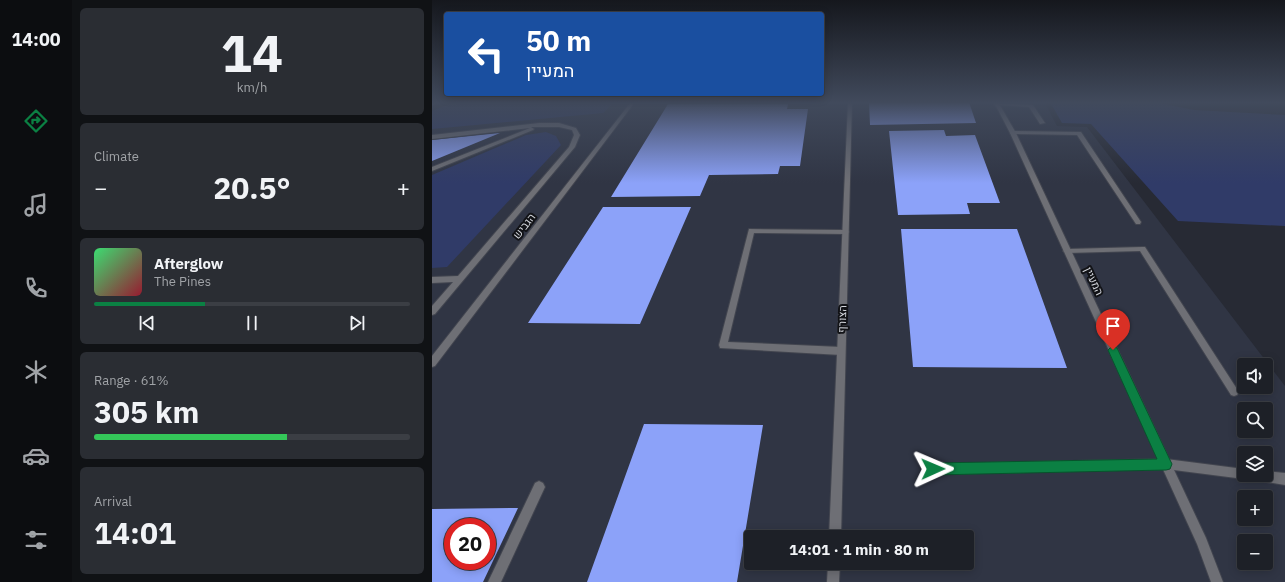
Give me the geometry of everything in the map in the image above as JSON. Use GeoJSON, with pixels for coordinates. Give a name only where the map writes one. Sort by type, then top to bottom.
{"type":"FeatureCollection","features":[{"type":"Feature","properties":{"kind":"street"},"geometry":{"type":"LineString","coordinates":[[432,137],[502,129]]}},
{"type":"Feature","properties":{"kind":"street"},"geometry":{"type":"LineString","coordinates":[[432,170],[529,129]]}},
{"type":"Feature","properties":{"kind":"street"},"geometry":{"type":"LineString","coordinates":[[432,312],[572,147],[577,135],[574,129]]}},
{"type":"Feature","properties":{"kind":"street","name":"הגביש"},"geometry":{"type":"LineString","coordinates":[[432,363],[612,129]]}},
{"type":"Feature","properties":{"kind":"street","name":"הצורף"},"geometry":{"type":"LineString","coordinates":[[835,530],[849,129]]}},
{"type":"Feature","properties":{"kind":"street","name":"המעיין"},"geometry":{"type":"LineString","coordinates":[[1010,129],[1202,542],[1217,582]]}},
{"type":"Feature","properties":{"kind":"street"},"geometry":{"type":"LineString","coordinates":[[1012,133],[1079,133],[1138,222]]}},
{"type":"Feature","properties":{"kind":"street"},"geometry":{"type":"LineString","coordinates":[[841,351],[723,345],[751,231],[845,232]]}},
{"type":"Feature","properties":{"kind":"street"},"geometry":{"type":"LineString","coordinates":[[1067,251],[1142,249],[1234,392]]}},
{"type":"Feature","properties":{"kind":"street"},"geometry":{"type":"LineString","coordinates":[[432,280],[460,278]]}},
{"type":"Feature","properties":{"kind":"street"},"geometry":{"type":"LineString","coordinates":[[933,469],[1166,464],[1237,473]]}},
{"type":"Feature","properties":{"kind":"street"},"geometry":{"type":"LineString","coordinates":[[1273,477],[1285,479]]}},
{"type":"Feature","properties":{"kind":"street"},"geometry":{"type":"LineString","coordinates":[[494,582],[539,487]]}},
{"type":"Feature","properties":{"kind":"street"},"geometry":{"type":"LineString","coordinates":[[833,582],[834,570]]}},
{"type":"Feature","properties":{"kind":"shaded area"},"geometry":{"type":"Polygon","coordinates":[[[432,129],[1089,129],[1264,358],[1237,358],[1237,394],[1273,394],[1273,370],[1285,386],[1285,582],[432,582],[432,129]]]}},
{"type":"Feature","properties":{"kind":"shaded area"},"geometry":{"type":"Polygon","coordinates":[[[1096,129],[1285,129],[1285,226],[1178,221],[1096,129]]]}},
{"type":"Feature","properties":{"kind":"shaded area"},"geometry":{"type":"Polygon","coordinates":[[[546,132],[556,136],[561,145],[447,267],[432,268],[432,175],[526,135],[546,132]]]}},
{"type":"Feature","properties":{"kind":"building"},"geometry":{"type":"Polygon","coordinates":[[[653,129],[805,129],[800,166],[780,166],[778,174],[709,175],[700,196],[611,197],[653,129]]]}},
{"type":"Feature","properties":{"kind":"building"},"geometry":{"type":"Polygon","coordinates":[[[944,130],[946,136],[975,135],[1000,203],[967,203],[970,214],[898,215],[889,131],[944,130]]]}},
{"type":"Feature","properties":{"kind":"building"},"geometry":{"type":"Polygon","coordinates":[[[500,133],[432,161],[432,140],[500,133]]]}},
{"type":"Feature","properties":{"kind":"building"},"geometry":{"type":"Polygon","coordinates":[[[603,207],[691,207],[640,324],[528,323],[603,207]]]}},
{"type":"Feature","properties":{"kind":"building"},"geometry":{"type":"Polygon","coordinates":[[[901,229],[1017,229],[1067,368],[913,367],[901,229]]]}},
{"type":"Feature","properties":{"kind":"building"},"geometry":{"type":"Polygon","coordinates":[[[644,424],[763,425],[746,530],[744,530],[744,540],[737,582],[587,582],[644,424]]]}},
{"type":"Feature","properties":{"kind":"building"},"geometry":{"type":"Polygon","coordinates":[[[518,508],[496,555],[496,518],[444,518],[444,570],[489,570],[483,582],[432,582],[432,509],[518,508]]]}},
{"type":"Feature","properties":{"kind":"route"},"geometry":{"type":"LineString","coordinates":[[933,469],[1166,464],[1113,350]]}}]}
